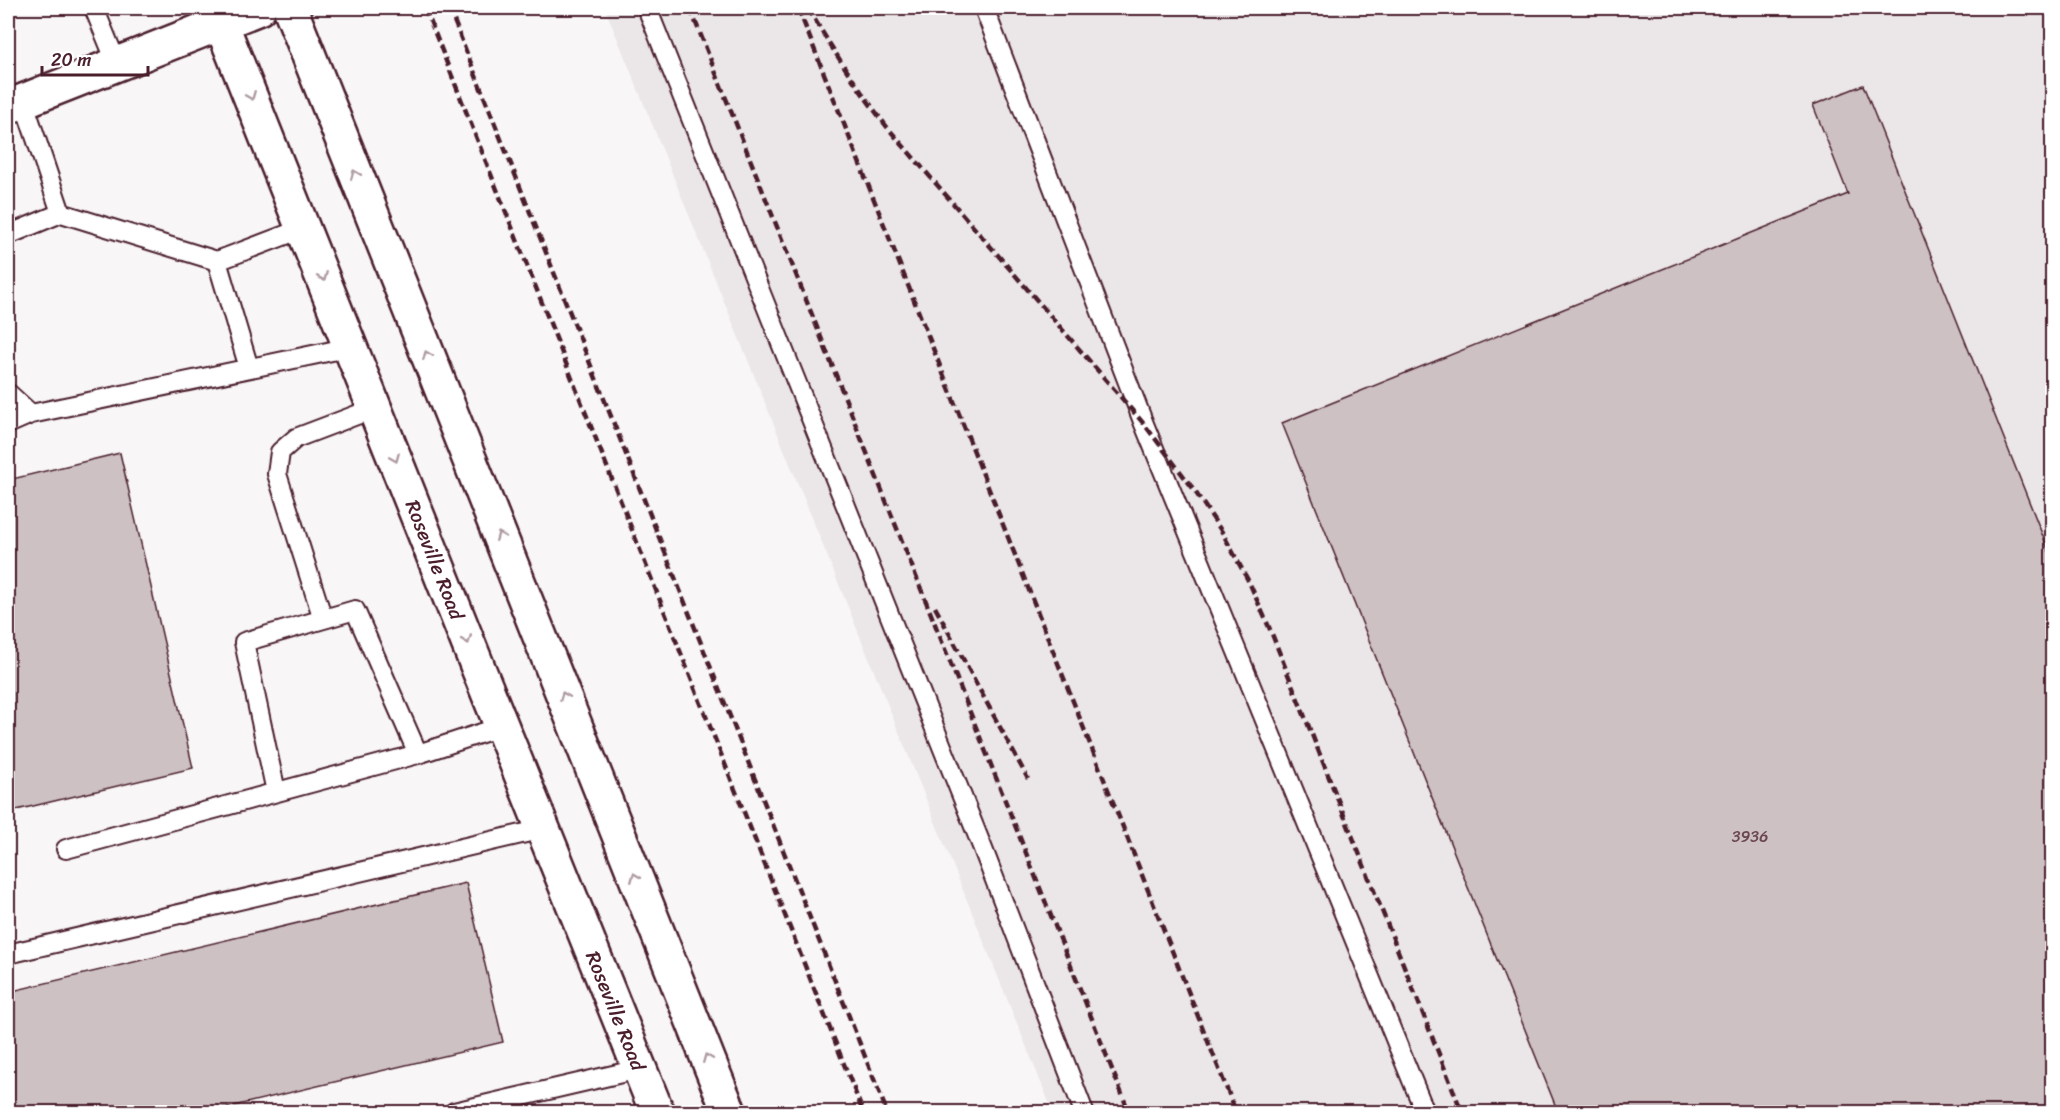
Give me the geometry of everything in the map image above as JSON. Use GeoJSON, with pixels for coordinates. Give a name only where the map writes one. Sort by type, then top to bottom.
{"type":"FeatureCollection","features":[{"type":"Feature","properties":{"kind":"main road"},"geometry":{"type":"LineString","coordinates":[[15,103],[117,63],[218,15],[260,8]]}},
{"type":"Feature","properties":{"kind":"main road"},"geometry":{"type":"LineString","coordinates":[[290,8],[729,1113]]}},
{"type":"Feature","properties":{"kind":"main road","name":"Roseville Road"},"geometry":{"type":"LineString","coordinates":[[218,15],[500,727],[657,1113]]}},
{"type":"Feature","properties":{"kind":"lane"},"geometry":{"type":"LineString","coordinates":[[94,8],[117,63]]}},
{"type":"Feature","properties":{"kind":"lane"},"geometry":{"type":"LineString","coordinates":[[647,8],[975,826],[1084,1113]]}},
{"type":"Feature","properties":{"kind":"lane"},"geometry":{"type":"LineString","coordinates":[[984,8],[1144,424],[1425,1113]]}},
{"type":"Feature","properties":{"kind":"lane"},"geometry":{"type":"LineString","coordinates":[[15,103],[62,213]]}},
{"type":"Feature","properties":{"kind":"lane"},"geometry":{"type":"LineString","coordinates":[[8,235],[62,213],[217,261],[304,228]]}},
{"type":"Feature","properties":{"kind":"lane"},"geometry":{"type":"LineString","coordinates":[[217,261],[249,368]]}},
{"type":"Feature","properties":{"kind":"lane"},"geometry":{"type":"LineString","coordinates":[[8,424],[31,414],[351,347]]}},
{"type":"Feature","properties":{"kind":"lane"},"geometry":{"type":"LineString","coordinates":[[8,393],[31,414]]}},
{"type":"Feature","properties":{"kind":"lane"},"geometry":{"type":"LineString","coordinates":[[323,619],[277,474],[280,452],[296,438],[375,408]]}},
{"type":"Feature","properties":{"kind":"lane"},"geometry":{"type":"LineString","coordinates":[[276,792],[244,642],[355,609],[417,754]]}},
{"type":"Feature","properties":{"kind":"lane"},"geometry":{"type":"LineString","coordinates":[[66,849],[417,754],[500,727]]}},
{"type":"Feature","properties":{"kind":"lane"},"geometry":{"type":"LineString","coordinates":[[8,954],[543,829]]}},
{"type":"Feature","properties":{"kind":"lane"},"geometry":{"type":"LineString","coordinates":[[454,1113],[639,1069]]}},
{"type":"Feature","properties":{"kind":"shaded area"},"geometry":{"type":"Polygon","coordinates":[[[605,8],[2052,8],[2052,1112],[1053,1112],[605,8]]]}},
{"type":"Feature","properties":{"kind":"building"},"geometry":{"type":"Polygon","coordinates":[[[1863,85],[2052,559],[2052,1112],[1558,1112],[1282,423],[1848,194],[1813,105],[1863,85]]]}},
{"type":"Feature","properties":{"kind":"building"},"geometry":{"type":"Polygon","coordinates":[[[120,453],[193,768],[8,812],[8,480],[120,453]]]}},
{"type":"Feature","properties":{"kind":"building"},"geometry":{"type":"Polygon","coordinates":[[[466,883],[503,1042],[208,1112],[8,1112],[8,992],[466,883]]]}},
{"type":"Feature","properties":{"kind":"railway"},"geometry":{"type":"LineString","coordinates":[[425,8],[863,1112]]}},
{"type":"Feature","properties":{"kind":"railway"},"geometry":{"type":"LineString","coordinates":[[449,8],[887,1112]]}},
{"type":"Feature","properties":{"kind":"railway"},"geometry":{"type":"LineString","coordinates":[[690,8],[1129,1112]]}},
{"type":"Feature","properties":{"kind":"railway"},"geometry":{"type":"LineString","coordinates":[[798,8],[1236,1112]]}},
{"type":"Feature","properties":{"kind":"railway"},"geometry":{"type":"LineString","coordinates":[[808,8],[826,39],[887,127],[1144,424],[1192,487],[1222,532],[1249,582],[1272,634],[1462,1112]]}},
{"type":"Feature","properties":{"kind":"railway"},"geometry":{"type":"LineString","coordinates":[[935,607],[1028,779]]}}]}
